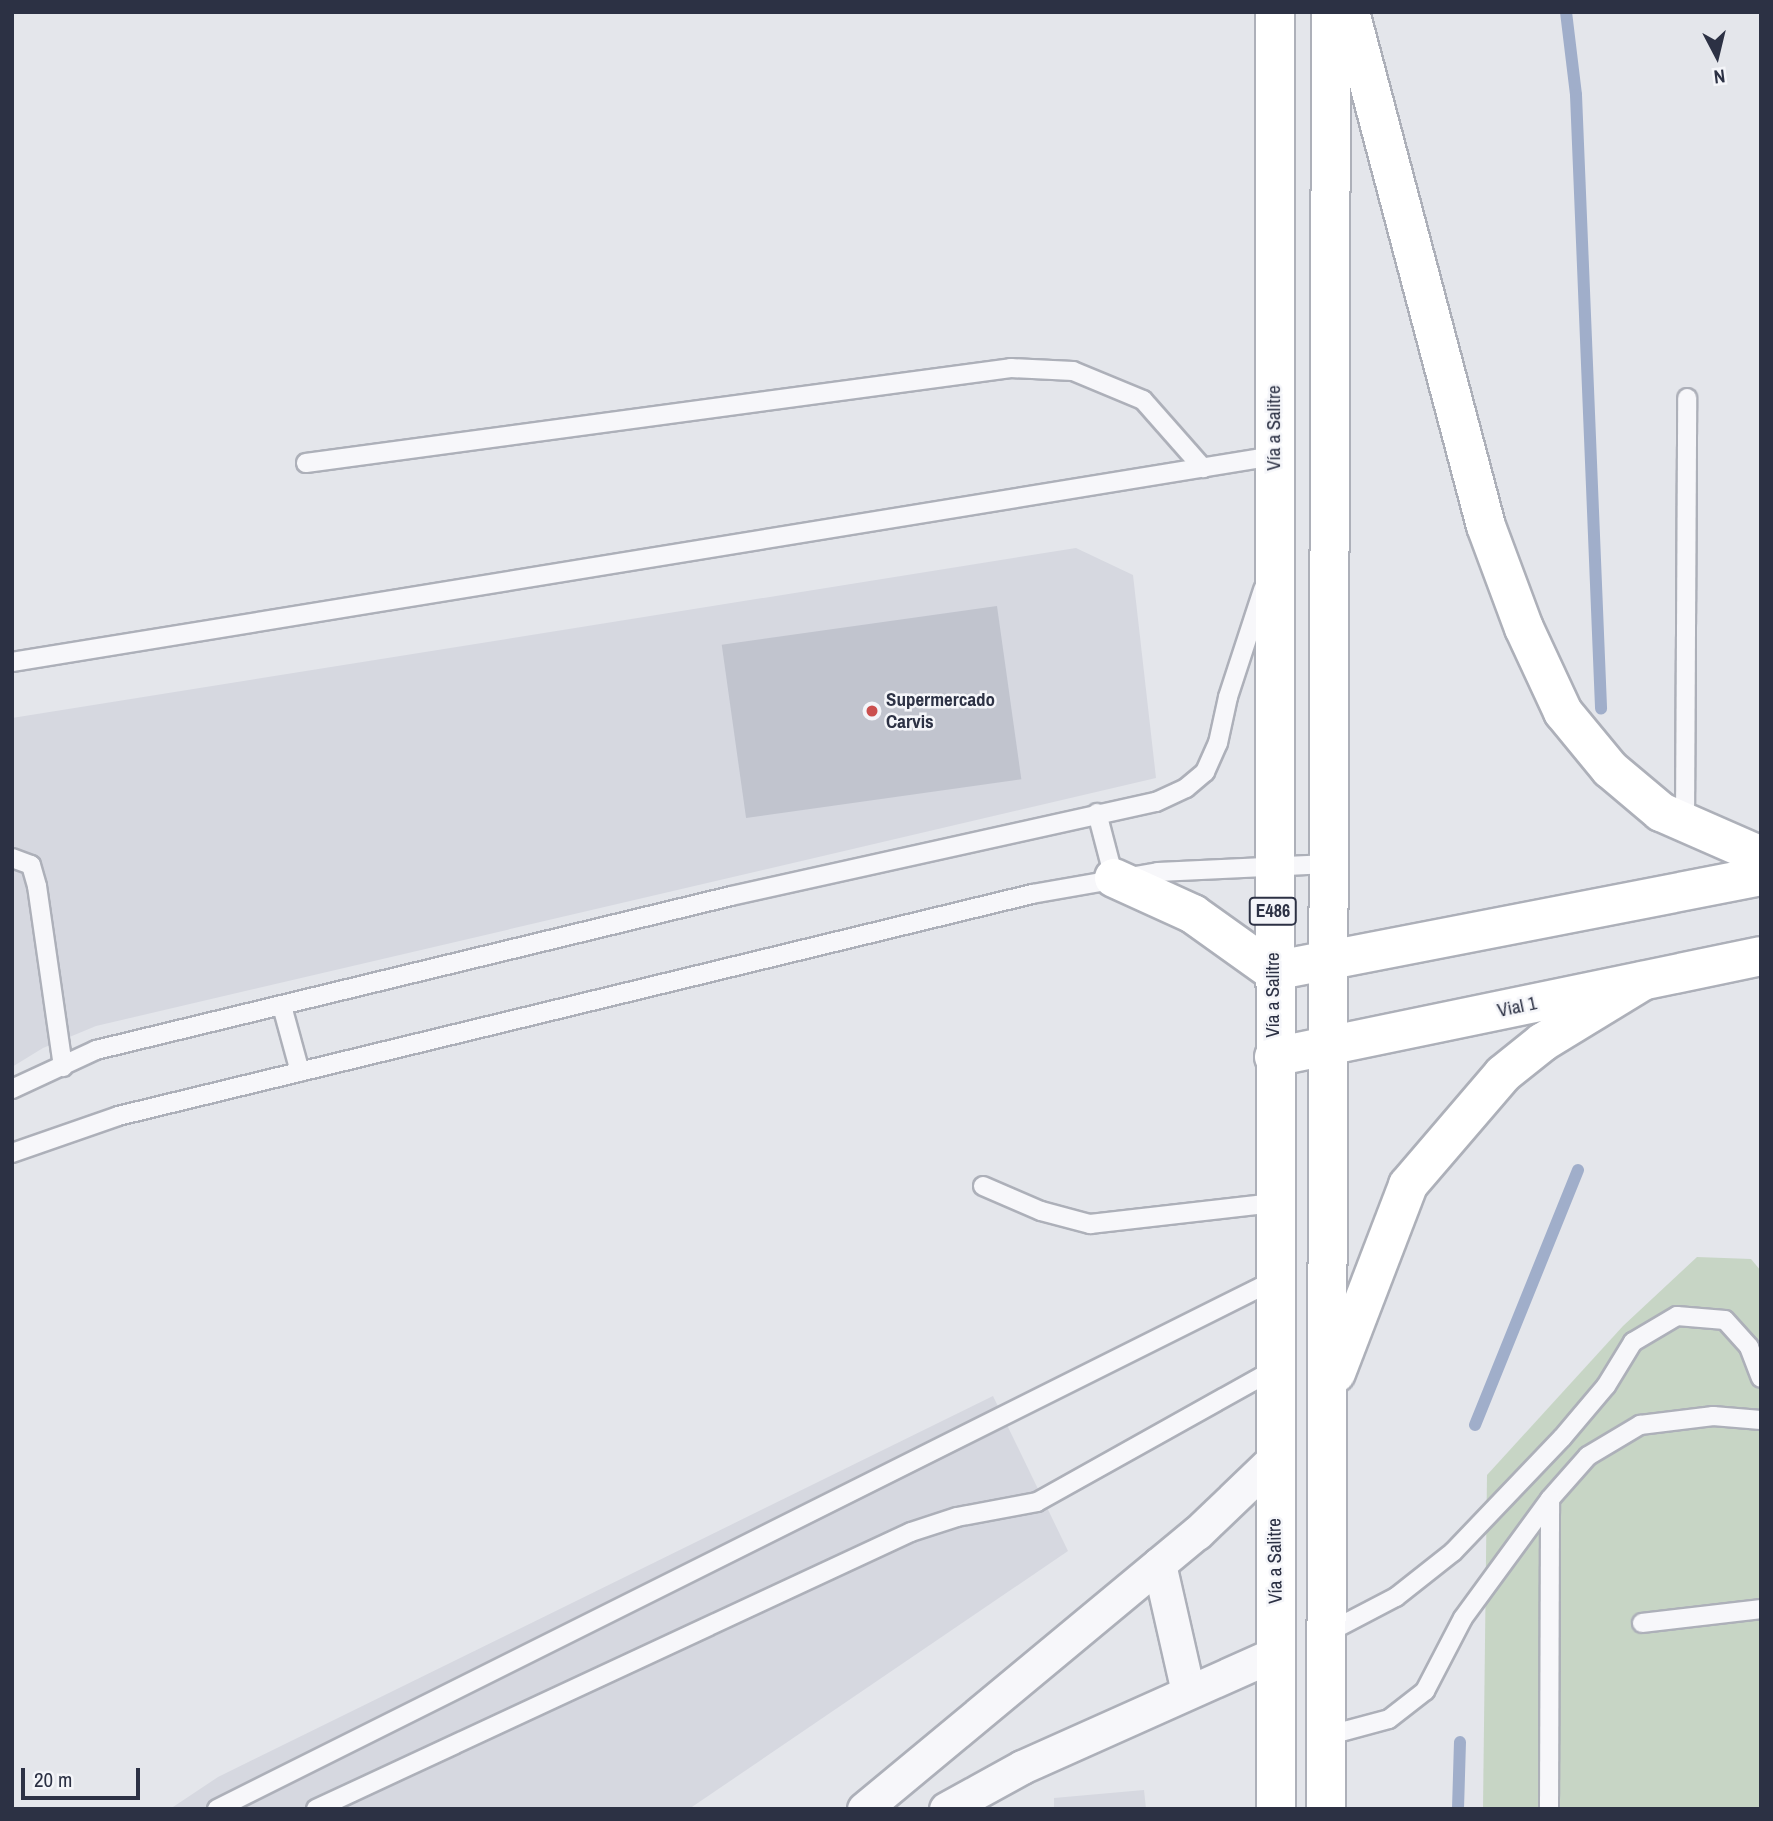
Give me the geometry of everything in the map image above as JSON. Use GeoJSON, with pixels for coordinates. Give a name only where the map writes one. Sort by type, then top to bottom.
{"type":"FeatureCollection","features":[{"type":"Feature","properties":{"kind":"main road","name":"Vía a Salitre"},"geometry":{"type":"LineString","coordinates":[[1275,12],[1272,1461],[1277,1653],[1276,1809]]}},
{"type":"Feature","properties":{"kind":"main road"},"geometry":{"type":"LineString","coordinates":[[1326,1809],[1331,12]]}},
{"type":"Feature","properties":{"kind":"main road"},"geometry":{"type":"LineString","coordinates":[[1350,12],[1486,526],[1524,628],[1563,712],[1610,769],[1685,826],[1761,856]]}},
{"type":"Feature","properties":{"kind":"main road"},"geometry":{"type":"LineString","coordinates":[[1114,878],[1193,914],[1273,971],[1761,876]]}},
{"type":"Feature","properties":{"kind":"main road","name":"Vial 1"},"geometry":{"type":"LineString","coordinates":[[1274,1057],[1761,956]]}},
{"type":"Feature","properties":{"kind":"main road"},"geometry":{"type":"LineString","coordinates":[[1328,1395],[1408,1185],[1503,1074],[1543,1042],[1643,981]]}},
{"type":"Feature","properties":{"kind":"street"},"geometry":{"type":"LineString","coordinates":[[864,1809],[1159,1564],[1272,1461]]}},
{"type":"Feature","properties":{"kind":"street"},"geometry":{"type":"LineString","coordinates":[[1159,1564],[1188,1692]]}},
{"type":"Feature","properties":{"kind":"street"},"geometry":{"type":"LineString","coordinates":[[946,1809],[1022,1768],[1277,1653]]}},
{"type":"Feature","properties":{"kind":"lane"},"geometry":{"type":"LineString","coordinates":[[306,463],[1011,368],[1073,371],[1143,400],[1203,468]]}},
{"type":"Feature","properties":{"kind":"lane"},"geometry":{"type":"LineString","coordinates":[[1685,826],[1687,398]]}},
{"type":"Feature","properties":{"kind":"lane"},"geometry":{"type":"LineString","coordinates":[[12,662],[1275,456]]}},
{"type":"Feature","properties":{"kind":"lane"},"geometry":{"type":"LineString","coordinates":[[12,1089],[96,1050],[1097,813],[1156,802],[1186,788],[1205,772],[1219,743],[1227,697],[1274,556]]}},
{"type":"Feature","properties":{"kind":"lane"},"geometry":{"type":"LineString","coordinates":[[1097,813],[1114,878]]}},
{"type":"Feature","properties":{"kind":"lane"},"geometry":{"type":"LineString","coordinates":[[12,858],[31,865],[37,886],[63,1066]]}},
{"type":"Feature","properties":{"kind":"lane"},"geometry":{"type":"LineString","coordinates":[[14,1147],[118,1116],[1032,894],[1114,878],[1329,864]]}},
{"type":"Feature","properties":{"kind":"lane"},"geometry":{"type":"LineString","coordinates":[[282,1006],[300,1072]]}},
{"type":"Feature","properties":{"kind":"lane"},"geometry":{"type":"LineString","coordinates":[[983,1186],[1041,1211],[1090,1224],[1274,1203]]}},
{"type":"Feature","properties":{"kind":"lane"},"geometry":{"type":"LineString","coordinates":[[216,1809],[1273,1281]]}},
{"type":"Feature","properties":{"kind":"lane"},"geometry":{"type":"LineString","coordinates":[[1327,1633],[1396,1597],[1453,1552],[1562,1438],[1606,1386],[1633,1342],[1677,1316],[1725,1320],[1749,1347],[1761,1378]]}},
{"type":"Feature","properties":{"kind":"lane"},"geometry":{"type":"LineString","coordinates":[[317,1809],[911,1532],[957,1517],[1037,1502],[1273,1370]]}},
{"type":"Feature","properties":{"kind":"lane"},"geometry":{"type":"LineString","coordinates":[[1326,1736],[1389,1719],[1425,1691],[1463,1618],[1550,1499],[1588,1456],[1640,1425],[1713,1416],[1761,1420]]}},
{"type":"Feature","properties":{"kind":"lane"},"geometry":{"type":"LineString","coordinates":[[1549,1809],[1550,1499]]}},
{"type":"Feature","properties":{"kind":"lane"},"geometry":{"type":"LineString","coordinates":[[1642,1623],[1761,1609]]}},
{"type":"Feature","properties":{"kind":"shaded area"},"geometry":{"type":"Polygon","coordinates":[[[1076,548],[1133,575],[1156,778],[96,1026],[43,1048],[12,1067],[12,718],[1076,548]]]}},
{"type":"Feature","properties":{"kind":"shaded area"},"geometry":{"type":"Polygon","coordinates":[[[993,1396],[1068,1551],[689,1809],[170,1809],[218,1777],[993,1396]]]}},
{"type":"Feature","properties":{"kind":"shaded area"},"geometry":{"type":"Polygon","coordinates":[[[1144,1790],[1146,1809],[1054,1809],[1054,1798],[1144,1790]]]}},
{"type":"Feature","properties":{"kind":"green space"},"geometry":{"type":"Polygon","coordinates":[[[1697,1257],[1751,1259],[1761,1271],[1761,1809],[1483,1809],[1487,1475],[1623,1326],[1697,1257]]]}},
{"type":"Feature","properties":{"kind":"building","name":"Supermercado Carvis"},"geometry":{"type":"Polygon","coordinates":[[[997,606],[1021,779],[746,818],[722,645],[997,606]]]}},
{"type":"Feature","properties":{"kind":"waterway"},"geometry":{"type":"LineString","coordinates":[[1566,12],[1576,95],[1601,708]]}},
{"type":"Feature","properties":{"kind":"waterway"},"geometry":{"type":"LineString","coordinates":[[1475,1425],[1578,1170]]}},
{"type":"Feature","properties":{"kind":"waterway"},"geometry":{"type":"LineString","coordinates":[[1458,1809],[1460,1742]]}},
{"type":"Feature","properties":{"kind":"place","name":"Supermercado Carvis"},"geometry":{"type":"Point","coordinates":[872,711]}}]}
